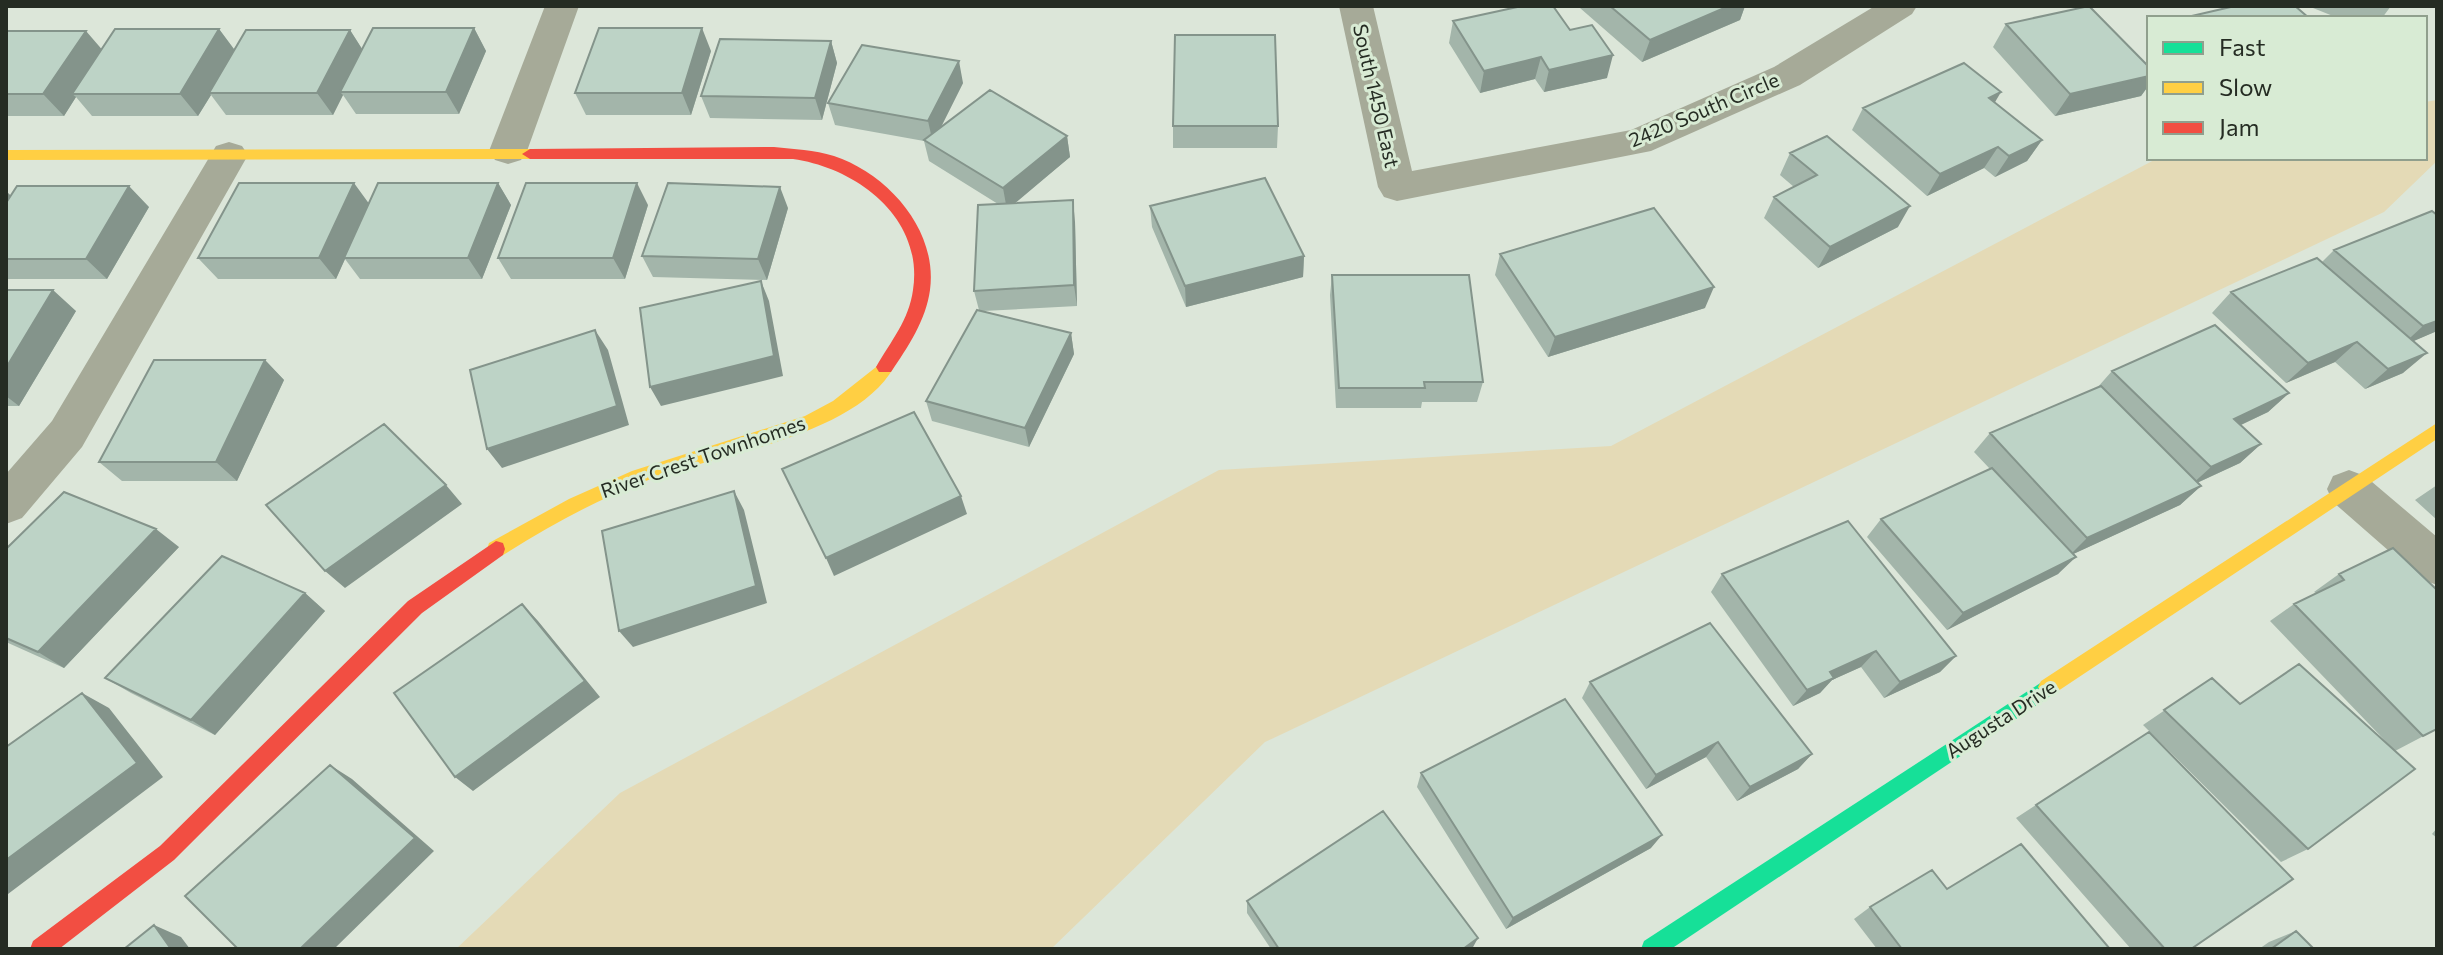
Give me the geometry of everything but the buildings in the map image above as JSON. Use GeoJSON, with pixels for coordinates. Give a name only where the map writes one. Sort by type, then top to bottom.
{"type":"FeatureCollection","features":[{"type":"Feature","properties":{"kind":"street"},"geometry":{"type":"LineString","coordinates":[[508,151],[562,6]]}},
{"type":"Feature","properties":{"kind":"street","name":"South 1450 East"},"geometry":{"type":"LineString","coordinates":[[1356,6],[1397,187]]}},
{"type":"Feature","properties":{"kind":"street","name":"2420 South Circle"},"geometry":{"type":"LineString","coordinates":[[1397,187],[1638,142],[1787,76],[1900,6]]}},
{"type":"Feature","properties":{"kind":"street","name":"River Crest Townhomes"},"geometry":{"type":"LineString","coordinates":[[6,155],[508,151],[786,153],[842,165],[878,188],[905,216],[921,252],[923,291],[907,337],[881,372],[838,407],[775,436],[660,468],[583,499],[486,557],[415,607],[167,853],[41,949]]}},
{"type":"Feature","properties":{"kind":"street"},"geometry":{"type":"LineString","coordinates":[[6,505],[67,434],[229,155]]}},
{"type":"Feature","properties":{"kind":"street","name":"Augusta Drive"},"geometry":{"type":"LineString","coordinates":[[1652,949],[2437,430]]}},
{"type":"Feature","properties":{"kind":"street"},"geometry":{"type":"LineString","coordinates":[[2349,489],[2437,565]]}},
{"type":"Feature","properties":{"kind":"shaded area"},"geometry":{"type":"Polygon","coordinates":[[[2437,100],[2437,161],[2384,212],[1265,742],[1051,949],[456,949],[620,793],[1219,470],[1611,446],[2154,160],[2427,160],[2427,102],[2437,100]]]}},
{"type":"Feature","properties":{"kind":"traffic: fast"},"geometry":{"type":"LineString","coordinates":[[1652,949],[2048,687]]}},
{"type":"Feature","properties":{"kind":"traffic: slow"},"geometry":{"type":"LineString","coordinates":[[6,155],[530,154]]}},
{"type":"Feature","properties":{"kind":"traffic: slow"},"geometry":{"type":"LineString","coordinates":[[496,549],[576,504],[638,476],[811,421],[864,389],[885,367]]}},
{"type":"Feature","properties":{"kind":"traffic: slow"},"geometry":{"type":"LineString","coordinates":[[2048,687],[2437,430]]}},
{"type":"Feature","properties":{"kind":"traffic: jam"},"geometry":{"type":"LineString","coordinates":[[530,154],[793,154],[829,160],[856,172],[895,205],[909,226],[921,255],[923,272],[918,306],[904,338],[885,367]]}},
{"type":"Feature","properties":{"kind":"traffic: jam"},"geometry":{"type":"LineString","coordinates":[[41,949],[167,853],[415,607],[496,549]]}}]}
